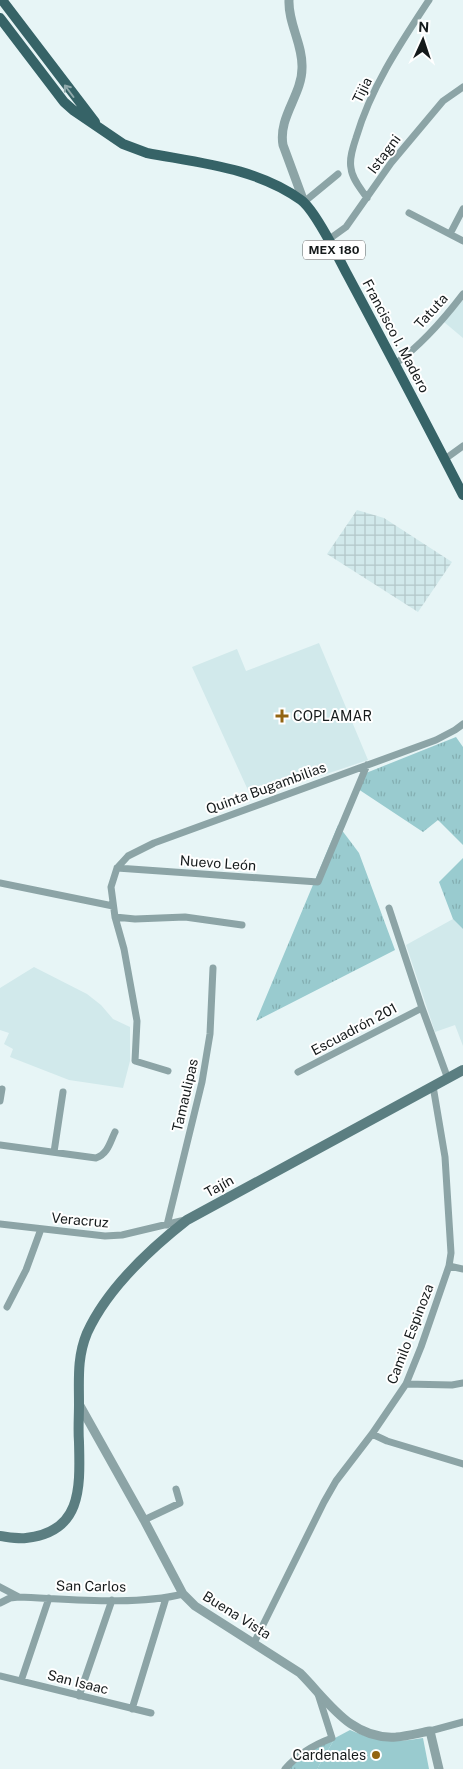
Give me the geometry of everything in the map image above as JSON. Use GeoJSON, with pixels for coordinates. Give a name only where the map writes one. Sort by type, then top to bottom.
{"type":"FeatureCollection","features":[{"type":"Feature","properties":{"kind":"main road","name":"MEX 180"},"geometry":{"type":"LineString","coordinates":[[2,0],[100,129]]}},
{"type":"Feature","properties":{"kind":"main road","name":"MEX 180"},"geometry":{"type":"LineString","coordinates":[[0,18],[64,102],[81,117],[100,129]]}},
{"type":"Feature","properties":{"kind":"main road","name":"Francisco I. Madero"},"geometry":{"type":"LineString","coordinates":[[100,129],[134,149],[256,176],[285,189],[304,202],[328,240],[396,364],[463,495]]}},
{"type":"Feature","properties":{"kind":"main road","name":"Tajín"},"geometry":{"type":"LineString","coordinates":[[0,1536],[25,1539],[40,1536],[58,1528],[72,1512],[80,1484],[78,1376],[80,1358],[87,1334],[103,1306],[150,1251],[187,1220],[463,1070]]}},
{"type":"Feature","properties":{"kind":"street"},"geometry":{"type":"LineString","coordinates":[[289,0],[290,19],[302,55],[302,68],[301,80],[283,125],[281,136],[283,145],[304,202],[338,174]]}},
{"type":"Feature","properties":{"kind":"street","name":"Tijia"},"geometry":{"type":"LineString","coordinates":[[367,198],[353,177],[350,167],[363,114],[392,56],[429,0]]}},
{"type":"Feature","properties":{"kind":"street","name":"Istagni"},"geometry":{"type":"LineString","coordinates":[[328,240],[346,227],[391,163],[444,101],[463,87]]}},
{"type":"Feature","properties":{"kind":"street"},"geometry":{"type":"LineString","coordinates":[[450,234],[463,209]]}},
{"type":"Feature","properties":{"kind":"street"},"geometry":{"type":"LineString","coordinates":[[409,213],[463,241]]}},
{"type":"Feature","properties":{"kind":"street","name":"Tatuta"},"geometry":{"type":"LineString","coordinates":[[396,364],[442,319],[463,294]]}},
{"type":"Feature","properties":{"kind":"street"},"geometry":{"type":"LineString","coordinates":[[444,459],[463,446]]}},
{"type":"Feature","properties":{"kind":"street","name":"Quinta Bugambilias"},"geometry":{"type":"LineString","coordinates":[[117,868],[128,856],[154,843],[436,740],[463,724]]}},
{"type":"Feature","properties":{"kind":"street","name":"Nuevo León"},"geometry":{"type":"LineString","coordinates":[[117,868],[318,882],[367,765]]}},
{"type":"Feature","properties":{"kind":"street"},"geometry":{"type":"LineString","coordinates":[[117,868],[111,887],[115,917],[124,950],[136,1021],[135,1060],[168,1071]]}},
{"type":"Feature","properties":{"kind":"street"},"geometry":{"type":"LineString","coordinates":[[0,883],[113,906]]}},
{"type":"Feature","properties":{"kind":"street"},"geometry":{"type":"LineString","coordinates":[[389,908],[422,1008],[448,1078]]}},
{"type":"Feature","properties":{"kind":"street"},"geometry":{"type":"LineString","coordinates":[[115,917],[135,919],[185,917],[242,925]]}},
{"type":"Feature","properties":{"kind":"street","name":"Tamaulipas"},"geometry":{"type":"LineString","coordinates":[[167,1224],[202,1082],[210,1034],[213,968]]}},
{"type":"Feature","properties":{"kind":"street","name":"Escuadrón 201"},"geometry":{"type":"LineString","coordinates":[[298,1072],[422,1008]]}},
{"type":"Feature","properties":{"kind":"street","name":"Camilo Espinoza"},"geometry":{"type":"LineString","coordinates":[[254,1643],[336,1481],[372,1434],[406,1384],[450,1266],[451,1253],[445,1157],[433,1086]]}},
{"type":"Feature","properties":{"kind":"street"},"geometry":{"type":"LineString","coordinates":[[0,1101],[2,1089]]}},
{"type":"Feature","properties":{"kind":"street"},"geometry":{"type":"LineString","coordinates":[[54,1152],[63,1092]]}},
{"type":"Feature","properties":{"kind":"street"},"geometry":{"type":"LineString","coordinates":[[0,1145],[96,1158],[106,1152],[115,1132]]}},
{"type":"Feature","properties":{"kind":"street","name":"Veracruz"},"geometry":{"type":"LineString","coordinates":[[0,1224],[106,1236],[122,1235],[187,1220]]}},
{"type":"Feature","properties":{"kind":"street"},"geometry":{"type":"LineString","coordinates":[[7,1307],[26,1270],[41,1229]]}},
{"type":"Feature","properties":{"kind":"street"},"geometry":{"type":"LineString","coordinates":[[450,1266],[463,1269]]}},
{"type":"Feature","properties":{"kind":"street"},"geometry":{"type":"LineString","coordinates":[[406,1384],[452,1385],[463,1383]]}},
{"type":"Feature","properties":{"kind":"street","name":"Buena Vista"},"geometry":{"type":"LineString","coordinates":[[79,1404],[183,1594],[194,1606],[300,1673],[318,1694],[359,1731],[376,1736],[395,1737],[430,1731],[463,1722]]}},
{"type":"Feature","properties":{"kind":"street"},"geometry":{"type":"LineString","coordinates":[[372,1434],[386,1441],[463,1464]]}},
{"type":"Feature","properties":{"kind":"street"},"geometry":{"type":"LineString","coordinates":[[144,1520],[180,1503],[176,1489]]}},
{"type":"Feature","properties":{"kind":"street"},"geometry":{"type":"LineString","coordinates":[[0,1587],[19,1597]]}},
{"type":"Feature","properties":{"kind":"street","name":"San Carlos"},"geometry":{"type":"LineString","coordinates":[[0,1603],[10,1598],[19,1597],[112,1600],[166,1598],[183,1594]]}},
{"type":"Feature","properties":{"kind":"street"},"geometry":{"type":"LineString","coordinates":[[21,1681],[49,1598]]}},
{"type":"Feature","properties":{"kind":"street"},"geometry":{"type":"LineString","coordinates":[[132,1708],[166,1598]]}},
{"type":"Feature","properties":{"kind":"street"},"geometry":{"type":"LineString","coordinates":[[79,1696],[112,1600]]}},
{"type":"Feature","properties":{"kind":"street","name":"San Isaac"},"geometry":{"type":"LineString","coordinates":[[0,1676],[151,1713]]}},
{"type":"Feature","properties":{"kind":"street"},"geometry":{"type":"LineString","coordinates":[[284,1769],[303,1752],[317,1743],[332,1738],[318,1694]]}},
{"type":"Feature","properties":{"kind":"street"},"geometry":{"type":"LineString","coordinates":[[430,1731],[439,1769]]}},
{"type":"Feature","properties":{"kind":"shaded area"},"geometry":{"type":"Polygon","coordinates":[[[463,300],[463,338],[444,322],[463,300]]]}},
{"type":"Feature","properties":{"kind":"shaded area"},"geometry":{"type":"Polygon","coordinates":[[[357,510],[384,518],[452,562],[418,612],[327,554],[357,510]]]}},
{"type":"Feature","properties":{"kind":"shaded area","name":"COPLAMAR"},"geometry":{"type":"Polygon","coordinates":[[[319,643],[368,760],[252,799],[192,667],[237,649],[246,671],[319,643]]]}},
{"type":"Feature","properties":{"kind":"shaded area"},"geometry":{"type":"Polygon","coordinates":[[[453,919],[463,929],[463,1046],[455,1025],[435,1032],[406,945],[453,919]]]}},
{"type":"Feature","properties":{"kind":"shaded area"},"geometry":{"type":"Polygon","coordinates":[[[34,967],[87,994],[101,1005],[113,1019],[130,1027],[130,1061],[123,1088],[69,1080],[10,1057],[13,1049],[4,1044],[9,1033],[0,1030],[0,988],[34,967]]]}},
{"type":"Feature","properties":{"kind":"green space"},"geometry":{"type":"Polygon","coordinates":[[[456,737],[463,747],[463,845],[438,820],[423,832],[355,787],[361,775],[456,737]]]}},
{"type":"Feature","properties":{"kind":"green space"},"geometry":{"type":"Polygon","coordinates":[[[338,825],[359,853],[395,950],[256,1021],[338,825]]]}},
{"type":"Feature","properties":{"kind":"green space"},"geometry":{"type":"Polygon","coordinates":[[[463,858],[463,929],[453,919],[439,882],[463,858]]]}},
{"type":"Feature","properties":{"kind":"green space","name":"Cardenales"},"geometry":{"type":"Polygon","coordinates":[[[350,1730],[368,1737],[386,1740],[423,1738],[429,1769],[317,1769],[335,1738],[350,1730]]]}},
{"type":"Feature","properties":{"kind":"green space"},"geometry":{"type":"Polygon","coordinates":[[[335,1738],[317,1769],[288,1769],[299,1756],[335,1738]]]}},
{"type":"Feature","properties":{"kind":"place","name":"COPLAMAR"},"geometry":{"type":"Point","coordinates":[282,716]}},
{"type":"Feature","properties":{"kind":"place","name":"Cardenales"},"geometry":{"type":"Point","coordinates":[376,1755]}}]}
